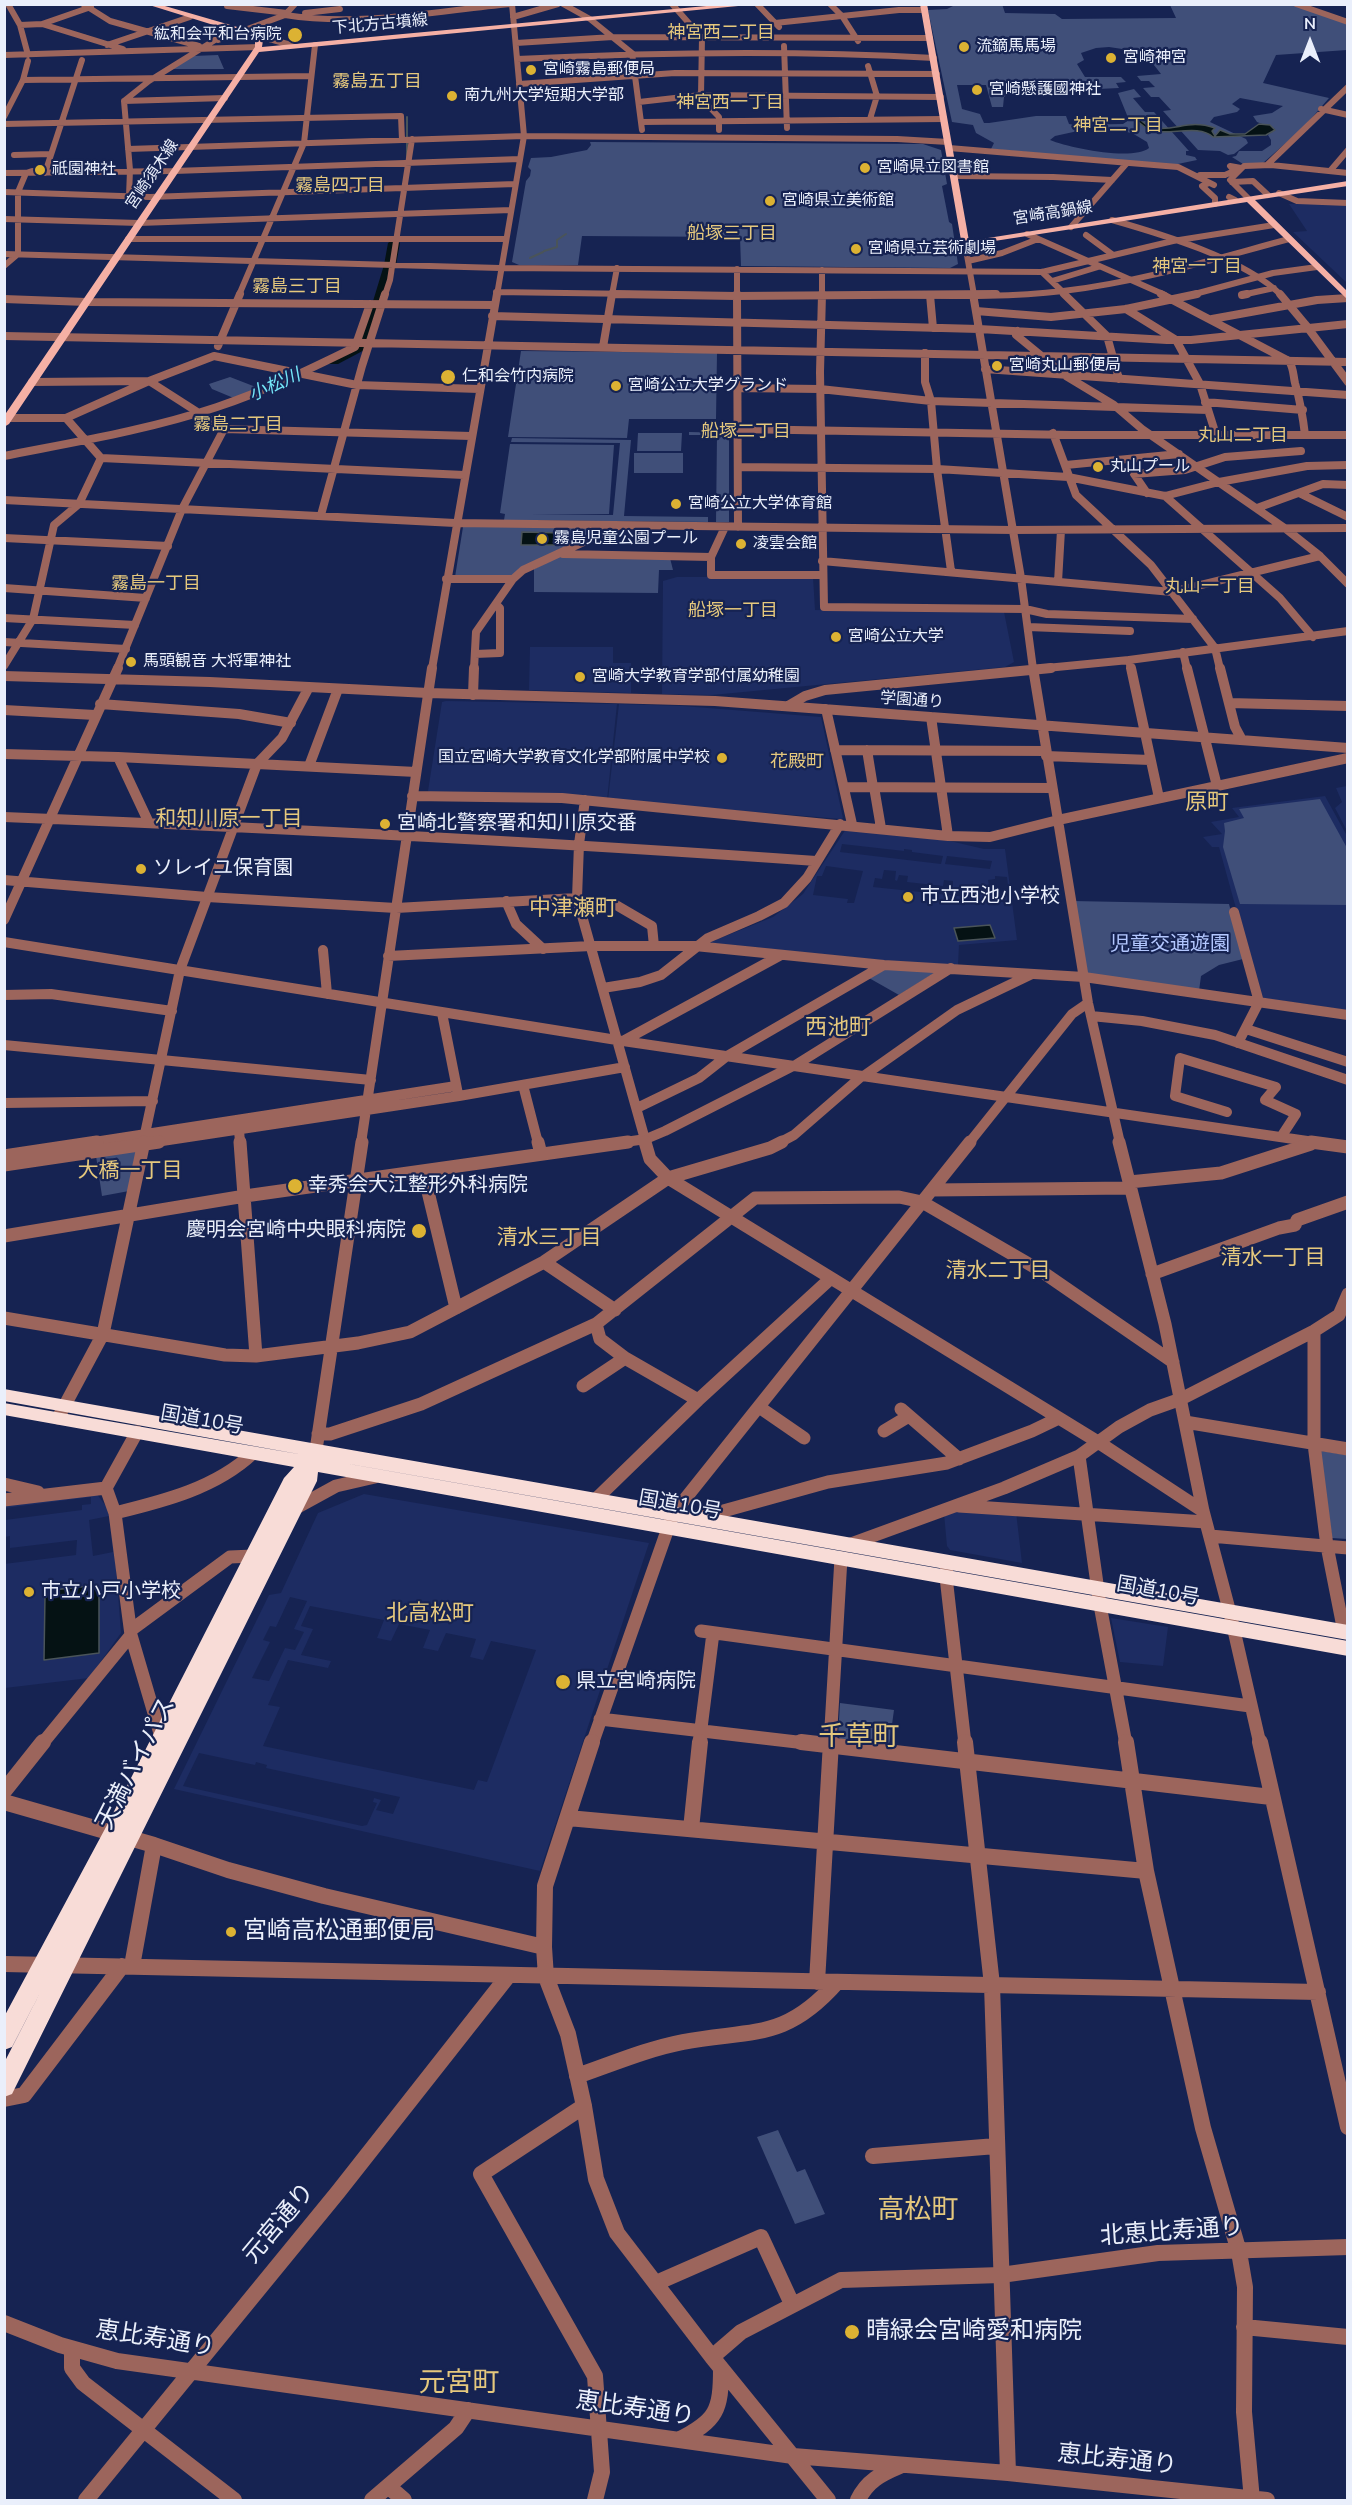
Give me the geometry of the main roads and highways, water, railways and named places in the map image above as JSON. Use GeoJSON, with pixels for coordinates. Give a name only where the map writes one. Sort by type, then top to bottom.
{"type":"FeatureCollection","features":[{"type":"Feature","properties":{"kind":"highway","name":"国道10号"},"geometry":{"type":"LineString","coordinates":[[4,1395],[137,1432],[253,1453],[314,1449],[382,1476],[670,1520],[1231,1621],[1346,1638]]}},
{"type":"Feature","properties":{"kind":"highway","name":"国道10号"},"geometry":{"type":"LineString","coordinates":[[4,1409],[61,1412],[314,1449],[595,1500],[670,1520],[697,1518],[844,1552]]}},
{"type":"Feature","properties":{"kind":"highway","name":"天満バイパス"},"geometry":{"type":"LineString","coordinates":[[4,2040],[44,1964],[121,1836],[294,1509],[308,1481],[314,1449]]}},
{"type":"Feature","properties":{"kind":"highway","name":"天満バイパス"},"geometry":{"type":"LineString","coordinates":[[4,2087],[67,1965],[161,1737],[292,1478],[314,1449]]}},
{"type":"Feature","properties":{"kind":"main road"},"geometry":{"type":"LineString","coordinates":[[149,4],[255,35],[259,40],[258,48]]}},
{"type":"Feature","properties":{"kind":"main road","name":"下北方古墳線"},"geometry":{"type":"LineString","coordinates":[[258,48],[514,22],[589,19],[734,4]]}},
{"type":"Feature","properties":{"kind":"main road","name":"下北方古墳線"},"geometry":{"type":"LineString","coordinates":[[676,9],[757,4]]}},
{"type":"Feature","properties":{"kind":"main road","name":"宮崎高鍋線"},"geometry":{"type":"LineString","coordinates":[[924,7],[965,244],[1215,204],[1232,199],[1347,183]]}},
{"type":"Feature","properties":{"kind":"main road","name":"下北方古墳線"},"geometry":{"type":"LineString","coordinates":[[258,48],[315,45],[514,22]]}},
{"type":"Feature","properties":{"kind":"main road","name":"宮崎須木線"},"geometry":{"type":"LineString","coordinates":[[6,420],[258,48]]}},
{"type":"Feature","properties":{"kind":"main road"},"geometry":{"type":"LineString","coordinates":[[1248,198],[1347,297]]}},
{"type":"Feature","properties":{"kind":"waterway"},"geometry":{"type":"LineString","coordinates":[[407,117],[407,158]]}},
{"type":"Feature","properties":{"kind":"waterway"},"geometry":{"type":"LineString","coordinates":[[544,251],[557,247],[557,240],[566,234]]}},
{"type":"Feature","properties":{"kind":"waterway","name":"小松川"},"geometry":{"type":"LineString","coordinates":[[333,361],[366,346],[390,265],[394,243]]}},
{"type":"Feature","properties":{"kind":"waterway"},"geometry":{"type":"LineString","coordinates":[[530,258],[543,252]]}},
{"type":"Feature","properties":{"kind":"place","name":"紘和会平和台病院"},"geometry":{"type":"Point","coordinates":[295,35]}},
{"type":"Feature","properties":{"kind":"place","name":"流鏑馬馬場"},"geometry":{"type":"Point","coordinates":[964,47]}},
{"type":"Feature","properties":{"kind":"place","name":"宮崎神宮"},"geometry":{"type":"Point","coordinates":[1111,58]}},
{"type":"Feature","properties":{"kind":"place","name":"宮崎霧島郵便局"},"geometry":{"type":"Point","coordinates":[531,70]}},
{"type":"Feature","properties":{"kind":"place","name":"宮崎懸護國神社"},"geometry":{"type":"Point","coordinates":[977,90]}},
{"type":"Feature","properties":{"kind":"place","name":"南九州大学短期大学部"},"geometry":{"type":"Point","coordinates":[452,96]}},
{"type":"Feature","properties":{"kind":"place","name":"宮崎県立図書館"},"geometry":{"type":"Point","coordinates":[865,168]}},
{"type":"Feature","properties":{"kind":"place","name":"祇園神社"},"geometry":{"type":"Point","coordinates":[40,170]}},
{"type":"Feature","properties":{"kind":"place","name":"宮崎県立美術館"},"geometry":{"type":"Point","coordinates":[770,201]}},
{"type":"Feature","properties":{"kind":"place","name":"宮崎県立芸術劇場"},"geometry":{"type":"Point","coordinates":[856,249]}},
{"type":"Feature","properties":{"kind":"place","name":"宮崎丸山郵便局"},"geometry":{"type":"Point","coordinates":[997,366]}},
{"type":"Feature","properties":{"kind":"place","name":"仁和会竹内病院"},"geometry":{"type":"Point","coordinates":[448,377]}},
{"type":"Feature","properties":{"kind":"place","name":"宮崎公立大学グランド"},"geometry":{"type":"Point","coordinates":[616,386]}},
{"type":"Feature","properties":{"kind":"place","name":"丸山プール"},"geometry":{"type":"Point","coordinates":[1098,467]}},
{"type":"Feature","properties":{"kind":"place","name":"宮崎公立大学体育館"},"geometry":{"type":"Point","coordinates":[676,504]}},
{"type":"Feature","properties":{"kind":"place","name":"霧島児童公園プール"},"geometry":{"type":"Point","coordinates":[542,539]}},
{"type":"Feature","properties":{"kind":"place","name":"凌雲会館"},"geometry":{"type":"Point","coordinates":[741,544]}},
{"type":"Feature","properties":{"kind":"place","name":"宮崎公立大学"},"geometry":{"type":"Point","coordinates":[836,637]}},
{"type":"Feature","properties":{"kind":"place","name":"馬頭観音 大将軍神社"},"geometry":{"type":"Point","coordinates":[131,662]}},
{"type":"Feature","properties":{"kind":"place","name":"宮崎大学教育学部付属幼稚園"},"geometry":{"type":"Point","coordinates":[580,677]}},
{"type":"Feature","properties":{"kind":"place","name":"国立宮崎大学教育文化学部附属中学校"},"geometry":{"type":"Point","coordinates":[722,758]}},
{"type":"Feature","properties":{"kind":"place","name":"宮崎北警察署和知川原交番"},"geometry":{"type":"Point","coordinates":[385,824]}},
{"type":"Feature","properties":{"kind":"place","name":"ソレイユ保育園"},"geometry":{"type":"Point","coordinates":[141,869]}},
{"type":"Feature","properties":{"kind":"place","name":"市立西池小学校"},"geometry":{"type":"Point","coordinates":[908,897]}},
{"type":"Feature","properties":{"kind":"place","name":"幸秀会大江整形外科病院"},"geometry":{"type":"Point","coordinates":[295,1186]}},
{"type":"Feature","properties":{"kind":"place","name":"慶明会宮崎中央眼科病院"},"geometry":{"type":"Point","coordinates":[419,1231]}},
{"type":"Feature","properties":{"kind":"place","name":"市立小戸小学校"},"geometry":{"type":"Point","coordinates":[29,1592]}},
{"type":"Feature","properties":{"kind":"place","name":"県立宮崎病院"},"geometry":{"type":"Point","coordinates":[563,1682]}},
{"type":"Feature","properties":{"kind":"place","name":"宮崎高松通郵便局"},"geometry":{"type":"Point","coordinates":[231,1932]}},
{"type":"Feature","properties":{"kind":"place","name":"晴緑会宮崎愛和病院"},"geometry":{"type":"Point","coordinates":[852,2332]}},
{"type":"Feature","properties":{"kind":"district","name":"神宮西二丁目"},"geometry":{"type":"Point","coordinates":[721,34]}},
{"type":"Feature","properties":{"kind":"district","name":"霧島五丁目"},"geometry":{"type":"Point","coordinates":[377,83]}},
{"type":"Feature","properties":{"kind":"district","name":"神宮西一丁目"},"geometry":{"type":"Point","coordinates":[730,104]}},
{"type":"Feature","properties":{"kind":"district","name":"神宮二丁目"},"geometry":{"type":"Point","coordinates":[1118,127]}},
{"type":"Feature","properties":{"kind":"district","name":"霧島四丁目"},"geometry":{"type":"Point","coordinates":[340,187]}},
{"type":"Feature","properties":{"kind":"district","name":"船塚三丁目"},"geometry":{"type":"Point","coordinates":[732,235]}},
{"type":"Feature","properties":{"kind":"district","name":"神宮一丁目"},"geometry":{"type":"Point","coordinates":[1197,268]}},
{"type":"Feature","properties":{"kind":"district","name":"霧島三丁目"},"geometry":{"type":"Point","coordinates":[297,288]}},
{"type":"Feature","properties":{"kind":"district","name":"霧島二丁目"},"geometry":{"type":"Point","coordinates":[238,426]}},
{"type":"Feature","properties":{"kind":"district","name":"船塚二丁目"},"geometry":{"type":"Point","coordinates":[746,433]}},
{"type":"Feature","properties":{"kind":"district","name":"丸山二丁目"},"geometry":{"type":"Point","coordinates":[1243,437]}},
{"type":"Feature","properties":{"kind":"district","name":"霧島一丁目"},"geometry":{"type":"Point","coordinates":[156,585]}},
{"type":"Feature","properties":{"kind":"district","name":"丸山一丁目"},"geometry":{"type":"Point","coordinates":[1210,588]}},
{"type":"Feature","properties":{"kind":"district","name":"船塚一丁目"},"geometry":{"type":"Point","coordinates":[733,612]}},
{"type":"Feature","properties":{"kind":"district","name":"花殿町"},"geometry":{"type":"Point","coordinates":[797,763]}},
{"type":"Feature","properties":{"kind":"district","name":"原町"},"geometry":{"type":"Point","coordinates":[1207,804]}},
{"type":"Feature","properties":{"kind":"district","name":"和知川原一丁目"},"geometry":{"type":"Point","coordinates":[229,820]}},
{"type":"Feature","properties":{"kind":"district","name":"中津瀬町"},"geometry":{"type":"Point","coordinates":[573,910]}},
{"type":"Feature","properties":{"kind":"district","name":"西池町"},"geometry":{"type":"Point","coordinates":[838,1029]}},
{"type":"Feature","properties":{"kind":"district","name":"大橋一丁目"},"geometry":{"type":"Point","coordinates":[130,1172]}},
{"type":"Feature","properties":{"kind":"district","name":"清水三丁目"},"geometry":{"type":"Point","coordinates":[549,1239]}},
{"type":"Feature","properties":{"kind":"district","name":"清水一丁目"},"geometry":{"type":"Point","coordinates":[1273,1259]}},
{"type":"Feature","properties":{"kind":"district","name":"清水二丁目"},"geometry":{"type":"Point","coordinates":[998,1272]}},
{"type":"Feature","properties":{"kind":"district","name":"北高松町"},"geometry":{"type":"Point","coordinates":[430,1615]}},
{"type":"Feature","properties":{"kind":"district","name":"千草町"},"geometry":{"type":"Point","coordinates":[859,1738]}},
{"type":"Feature","properties":{"kind":"district","name":"高松町"},"geometry":{"type":"Point","coordinates":[918,2211]}},
{"type":"Feature","properties":{"kind":"district","name":"元宮町"},"geometry":{"type":"Point","coordinates":[459,2384]}},
{"type":"Feature","properties":{"kind":"park label","name":"児童交通遊園"},"geometry":{"type":"Point","coordinates":[1170,945]}}]}
